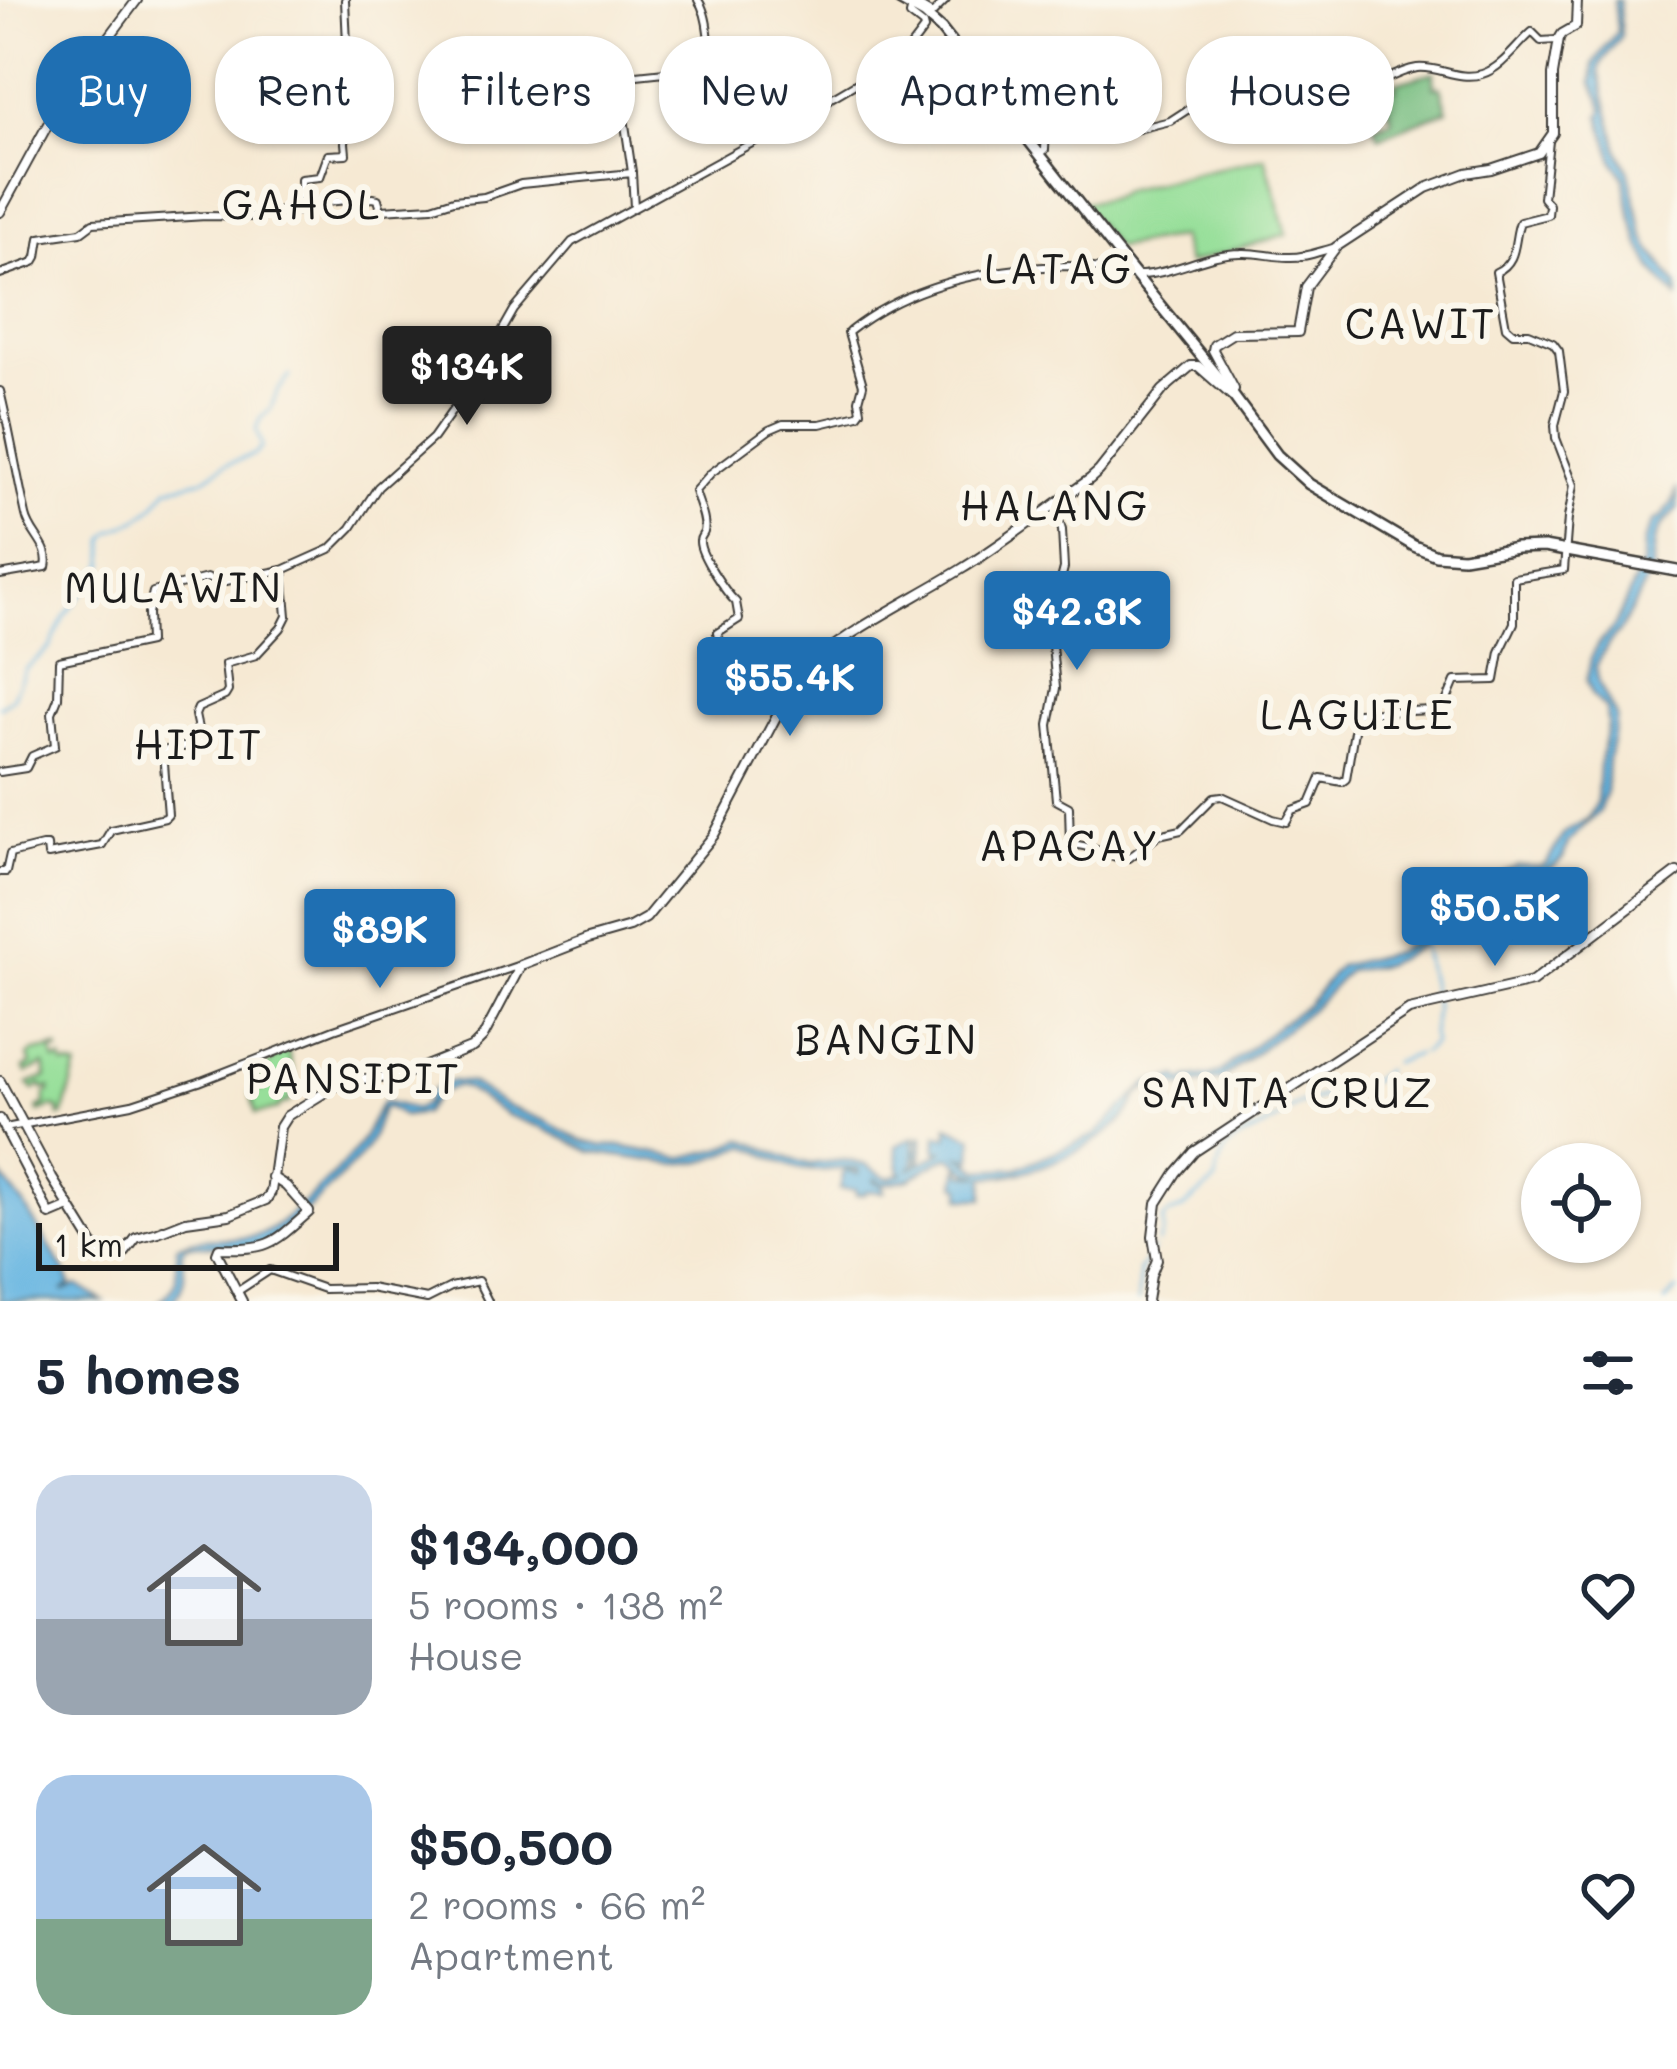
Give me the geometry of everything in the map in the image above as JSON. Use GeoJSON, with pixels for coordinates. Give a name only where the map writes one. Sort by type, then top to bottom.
{"type":"FeatureCollection","features":[{"type":"Feature","properties":{"kind":"main road"},"geometry":{"type":"LineString","coordinates":[[0,212],[72,80],[137,0]]}},
{"type":"Feature","properties":{"kind":"main road"},"geometry":{"type":"LineString","coordinates":[[899,0],[941,29],[1280,459],[1299,477],[1421,549],[1455,557],[1527,547],[1565,550],[1677,571]]}},
{"type":"Feature","properties":{"kind":"main road"},"geometry":{"type":"LineString","coordinates":[[1232,394],[1234,388],[1214,345],[1233,333],[1298,332],[1306,287],[1336,247],[1426,188],[1533,157],[1549,141],[1554,126],[1553,41],[1576,26],[1577,0]]}},
{"type":"Feature","properties":{"kind":"main road"},"geometry":{"type":"LineString","coordinates":[[0,1082],[102,1259],[123,1255],[136,1238],[186,1221],[229,1215],[266,1200],[280,1127],[287,1116],[348,1078],[403,1075],[473,1047],[521,965],[630,928],[646,918],[714,835],[796,677],[828,650],[962,569],[1099,471],[1163,391],[1191,366],[1232,394]]}},
{"type":"Feature","properties":{"kind":"main road"},"geometry":{"type":"LineString","coordinates":[[1149,1300],[1150,1275],[1157,1260],[1157,1203],[1194,1152],[1400,1016],[1434,1002],[1532,982],[1677,872]]}},
{"type":"Feature","properties":{"kind":"main road"},"geometry":{"type":"LineString","coordinates":[[3,1122],[52,1214],[69,1207]]}},
{"type":"Feature","properties":{"kind":"main road"},"geometry":{"type":"LineString","coordinates":[[239,1297],[219,1249],[253,1250],[274,1242],[309,1212],[284,1184],[272,1178]]}},
{"type":"Feature","properties":{"kind":"street"},"geometry":{"type":"LineString","coordinates":[[0,274],[34,262],[40,238],[81,232],[93,223],[262,217],[268,212],[301,211],[302,179],[320,177],[328,155],[346,154],[340,76],[346,44],[345,0]]}},
{"type":"Feature","properties":{"kind":"street"},"geometry":{"type":"LineString","coordinates":[[634,207],[618,76],[708,70],[707,20],[698,0]]}},
{"type":"Feature","properties":{"kind":"street"},"geometry":{"type":"LineString","coordinates":[[0,772],[26,768],[36,753],[55,746],[52,713],[58,698],[59,661],[149,642],[153,592],[207,578],[226,581],[283,570],[330,549],[378,488],[433,438],[476,377],[514,310],[572,242],[905,54],[924,29],[910,15],[912,7],[932,14],[946,0]]}},
{"type":"Feature","properties":{"kind":"street"},"geometry":{"type":"LineString","coordinates":[[1039,155],[1045,150],[1046,129],[1105,132],[1154,126],[1187,110],[1211,108],[1217,96],[1234,92],[1256,90],[1280,101],[1325,99],[1415,68],[1464,77],[1481,75],[1495,68],[1532,32],[1541,41],[1553,41]]}},
{"type":"Feature","properties":{"kind":"street"},"geometry":{"type":"LineString","coordinates":[[1054,504],[1062,530],[1064,568],[1057,595],[1060,632],[1052,644],[1056,688],[1049,729],[1056,800],[1070,807],[1070,844],[1130,859],[1159,835],[1181,830],[1214,797],[1222,796],[1286,822],[1293,810],[1310,804],[1321,778],[1342,782],[1347,778],[1357,713],[1434,710],[1444,707],[1455,681],[1495,680],[1500,652],[1514,623],[1514,578],[1563,570],[1574,485],[1556,439],[1564,391],[1559,350],[1529,333],[1506,328],[1496,272],[1504,268],[1518,245],[1520,221],[1548,215],[1544,198],[1549,141]]}},
{"type":"Feature","properties":{"kind":"street"},"geometry":{"type":"LineString","coordinates":[[301,203],[373,197],[381,210],[410,209],[484,197],[521,184],[632,173]]}},
{"type":"Feature","properties":{"kind":"street"},"geometry":{"type":"LineString","coordinates":[[781,708],[772,689],[743,700],[738,696],[717,634],[739,619],[736,602],[706,562],[699,540],[705,526],[695,491],[711,473],[769,430],[858,415],[863,385],[848,333],[902,298],[959,279],[1034,267],[1084,266],[1135,276],[1240,253],[1290,258],[1336,247]]}},
{"type":"Feature","properties":{"kind":"street"},"geometry":{"type":"LineString","coordinates":[[0,392],[27,520],[48,561],[46,567],[0,575]]}},
{"type":"Feature","properties":{"kind":"street"},"geometry":{"type":"LineString","coordinates":[[0,872],[6,872],[10,854],[42,845],[47,846],[47,855],[102,844],[111,830],[168,815],[163,751],[201,743],[195,715],[198,708],[228,691],[225,664],[256,656],[281,628],[287,616],[283,570]]}},
{"type":"Feature","properties":{"kind":"street"},"geometry":{"type":"LineString","coordinates":[[3,1122],[23,1124],[132,1104],[521,965]]}},
{"type":"Feature","properties":{"kind":"street"},"geometry":{"type":"LineString","coordinates":[[239,1297],[270,1270],[324,1289],[370,1288],[428,1299],[452,1286],[478,1281],[488,1301]]}},
{"type":"Feature","properties":{"kind":"green space"},"geometry":{"type":"Polygon","coordinates":[[[1434,72],[1434,87],[1441,87],[1448,110],[1394,131],[1394,83],[1434,72]]]}},
{"type":"Feature","properties":{"kind":"green space"},"geometry":{"type":"Polygon","coordinates":[[[1265,157],[1287,234],[1187,264],[1180,237],[1116,248],[1080,203],[1111,198],[1124,190],[1265,157]]]}},
{"type":"Feature","properties":{"kind":"green space"},"geometry":{"type":"Polygon","coordinates":[[[287,1047],[298,1089],[289,1092],[290,1102],[256,1114],[250,1093],[263,1088],[259,1073],[287,1047]]]}},
{"type":"Feature","properties":{"kind":"green space"},"geometry":{"type":"Polygon","coordinates":[[[58,1048],[52,1052],[55,1061],[77,1067],[63,1116],[52,1107],[39,1112],[50,1088],[41,1085],[34,1090],[28,1084],[47,1077],[44,1065],[27,1073],[24,1068],[31,1065],[28,1056],[33,1052],[58,1048]]]}},
{"type":"Feature","properties":{"kind":"water"},"geometry":{"type":"Polygon","coordinates":[[[1614,0],[1619,0],[1621,35],[1599,72],[1643,234],[1677,285],[1677,298],[1653,270],[1639,242],[1624,177],[1614,161],[1600,116],[1600,98],[1592,83],[1594,63],[1617,31],[1614,0]]]}},
{"type":"Feature","properties":{"kind":"water"},"geometry":{"type":"Polygon","coordinates":[[[1677,488],[1677,508],[1655,540],[1652,570],[1596,666],[1598,682],[1617,718],[1606,792],[1599,811],[1568,842],[1563,858],[1544,872],[1515,874],[1397,959],[1348,971],[1311,1009],[1222,1079],[1151,1087],[1138,1095],[1115,1127],[1073,1153],[1026,1171],[985,1177],[984,1198],[962,1198],[962,1187],[956,1185],[959,1165],[963,1174],[982,1176],[951,1157],[910,1179],[884,1184],[875,1178],[884,1192],[856,1195],[856,1190],[840,1189],[844,1170],[858,1174],[859,1170],[801,1169],[745,1146],[705,1161],[675,1164],[591,1152],[507,1115],[457,1086],[440,1092],[423,1113],[403,1116],[383,1108],[357,1159],[298,1218],[261,1247],[186,1246],[181,1253],[183,1284],[173,1301],[160,1301],[175,1282],[177,1246],[251,1237],[272,1229],[353,1152],[383,1101],[415,1109],[425,1104],[431,1091],[452,1081],[471,1083],[506,1106],[603,1146],[682,1158],[743,1139],[791,1159],[810,1164],[844,1160],[866,1165],[888,1178],[904,1173],[900,1173],[896,1146],[914,1137],[914,1151],[918,1151],[919,1137],[923,1137],[921,1161],[914,1154],[909,1170],[944,1151],[936,1151],[937,1135],[948,1137],[948,1126],[973,1137],[972,1161],[961,1156],[979,1170],[1017,1168],[1095,1135],[1148,1083],[1178,1077],[1185,1082],[1221,1072],[1307,1005],[1339,966],[1396,952],[1505,872],[1518,866],[1541,867],[1564,833],[1587,819],[1597,801],[1608,724],[1606,709],[1593,696],[1587,680],[1591,659],[1614,627],[1643,563],[1644,541],[1653,522],[1672,503],[1677,488]]]}},
{"type":"Feature","properties":{"kind":"water"},"geometry":{"type":"Polygon","coordinates":[[[0,1174],[68,1277],[70,1284],[62,1291],[77,1285],[103,1301],[0,1301],[0,1174]]]}},
{"type":"Feature","properties":{"kind":"waterway"},"geometry":{"type":"LineString","coordinates":[[0,707],[12,698],[25,669],[50,648],[64,617],[105,564],[105,539],[111,532],[137,520],[168,488],[202,480],[255,454],[262,447],[256,429],[260,419],[290,376]]}},
{"type":"Feature","properties":{"kind":"waterway"},"geometry":{"type":"LineString","coordinates":[[1422,943],[1435,1007],[1434,1043],[1422,1053]]}},
{"type":"Feature","properties":{"kind":"waterway"},"geometry":{"type":"LineString","coordinates":[[1393,1063],[1417,1054]]}},
{"type":"Feature","properties":{"kind":"waterway"},"geometry":{"type":"LineString","coordinates":[[1158,1243],[1163,1220],[1216,1181],[1227,1148],[1296,1106],[1366,1083],[1385,1070]]}},
{"type":"Feature","properties":{"kind":"waterway"},"geometry":{"type":"LineString","coordinates":[[1138,1301],[1139,1271],[1153,1249]]}},
{"type":"Feature","properties":{"kind":"waterway"},"geometry":{"type":"LineString","coordinates":[[1665,1301],[1677,1290]]}},
{"type":"Feature","properties":{"kind":"district","name":"GAHOL"},"geometry":{"type":"Point","coordinates":[302,203]}},
{"type":"Feature","properties":{"kind":"district","name":"LATAG"},"geometry":{"type":"Point","coordinates":[1059,267]}},
{"type":"Feature","properties":{"kind":"district","name":"CAWIT"},"geometry":{"type":"Point","coordinates":[1421,322]}},
{"type":"Feature","properties":{"kind":"district","name":"HALANG"},"geometry":{"type":"Point","coordinates":[1055,504]}},
{"type":"Feature","properties":{"kind":"district","name":"MULAWIN"},"geometry":{"type":"Point","coordinates":[174,586]}},
{"type":"Feature","properties":{"kind":"district","name":"LAGUILE"},"geometry":{"type":"Point","coordinates":[1358,713]}},
{"type":"Feature","properties":{"kind":"district","name":"HIPIT"},"geometry":{"type":"Point","coordinates":[199,743]}},
{"type":"Feature","properties":{"kind":"district","name":"APACAY"},"geometry":{"type":"Point","coordinates":[1070,844]}},
{"type":"Feature","properties":{"kind":"district","name":"BANGIN"},"geometry":{"type":"Point","coordinates":[887,1038]}},
{"type":"Feature","properties":{"kind":"district","name":"PANSIPIT"},"geometry":{"type":"Point","coordinates":[354,1077]}},
{"type":"Feature","properties":{"kind":"district","name":"SANTA CRUZ"},"geometry":{"type":"Point","coordinates":[1288,1091]}}]}
